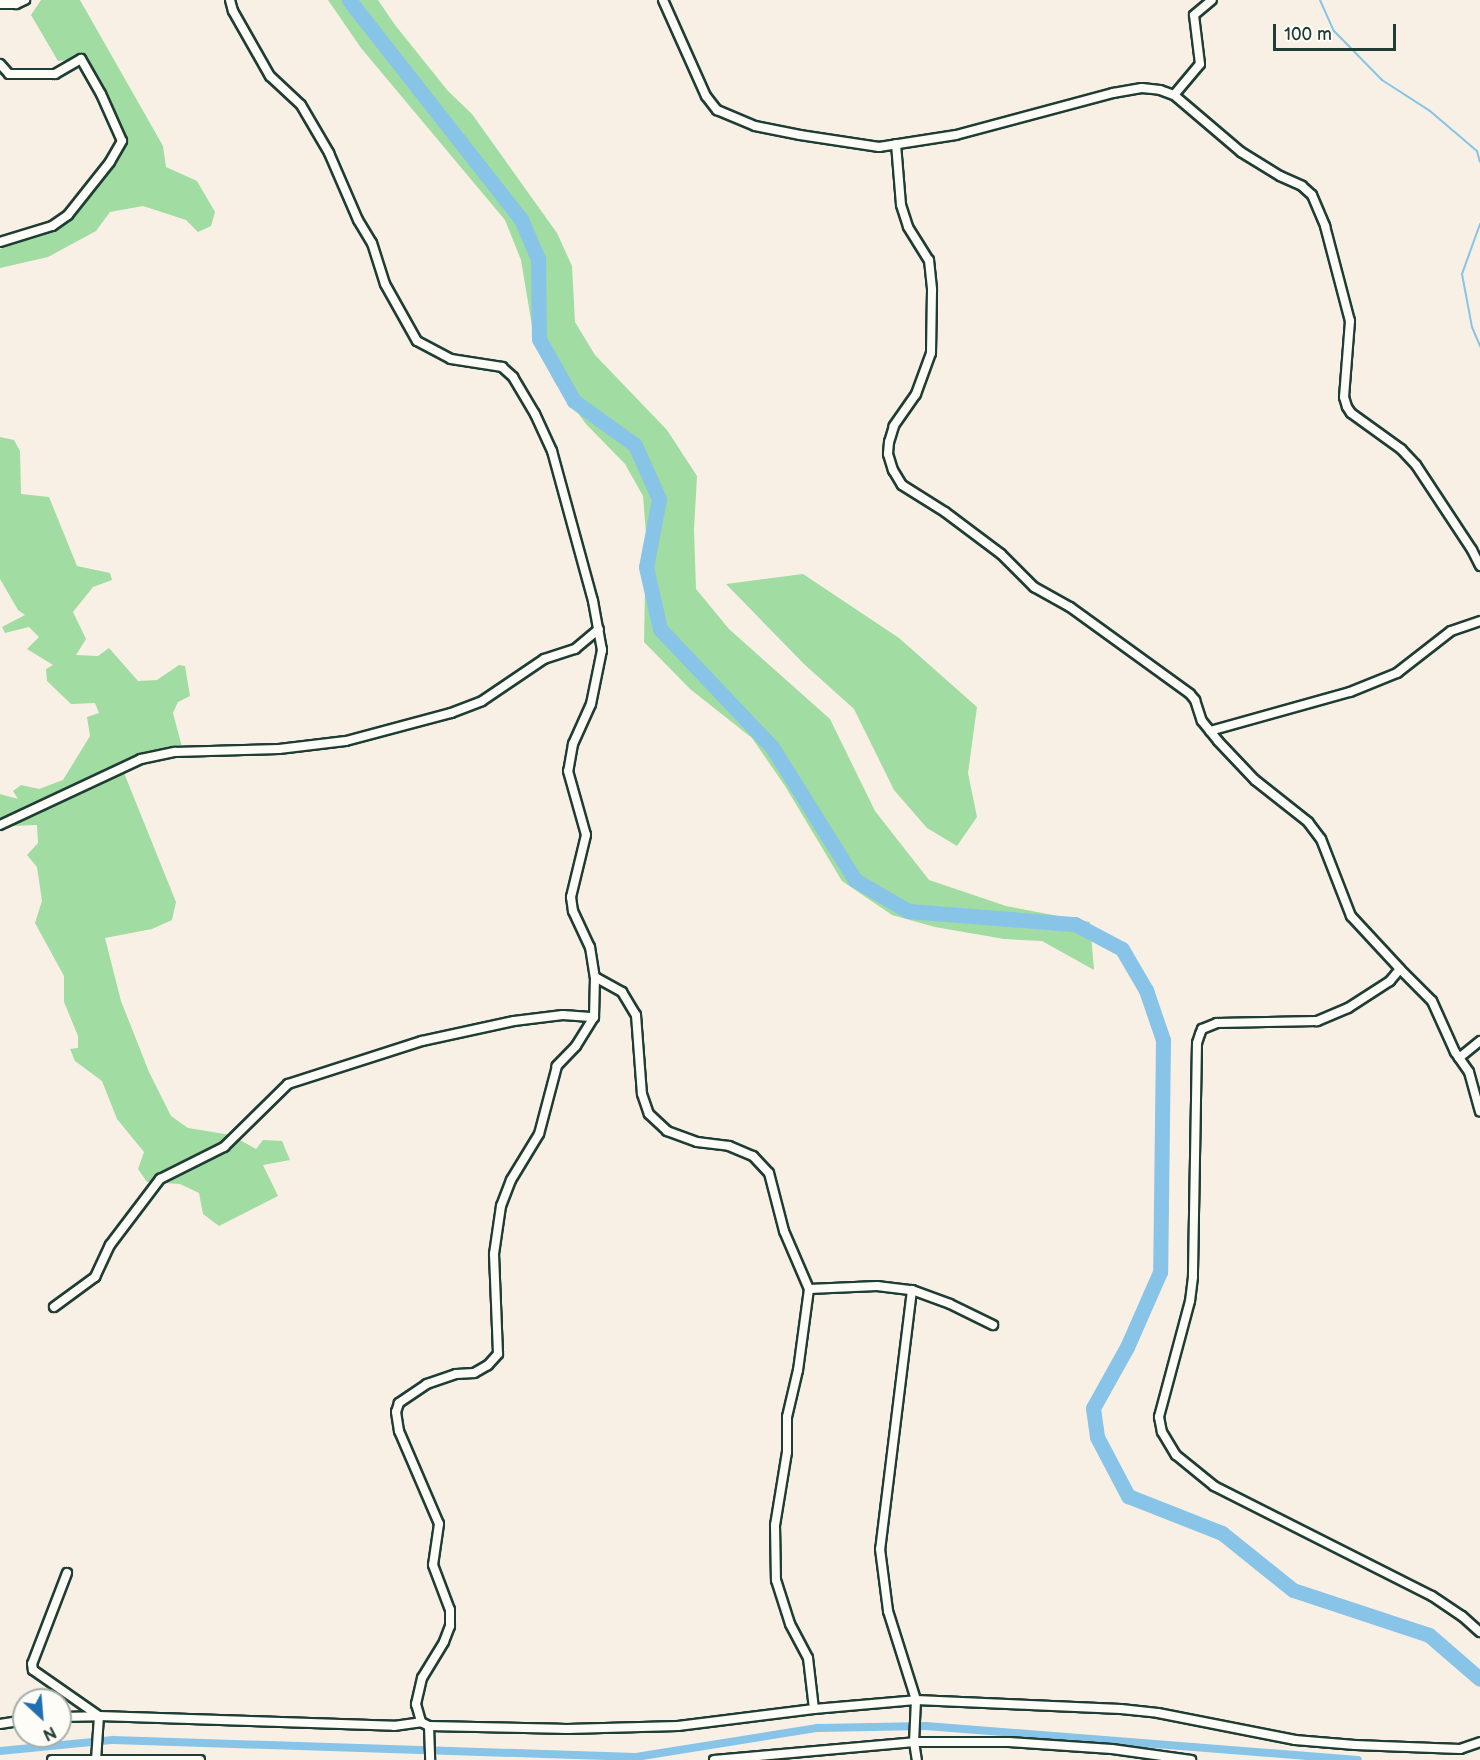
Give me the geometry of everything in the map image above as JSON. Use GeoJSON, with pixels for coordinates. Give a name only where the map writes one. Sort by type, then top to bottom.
{"type":"FeatureCollection","features":[{"type":"Feature","properties":{"kind":"street"},"geometry":{"type":"LineString","coordinates":[[0,4],[16,4],[25,0]]}},
{"type":"Feature","properties":{"kind":"street"},"geometry":{"type":"LineString","coordinates":[[230,0],[242,28],[270,76],[301,105],[329,153],[358,220],[372,243],[385,284],[417,341],[451,359],[502,367],[513,377],[535,414],[552,451],[599,629],[602,651],[591,704],[573,744],[568,771],[586,836],[571,897],[573,911],[590,947],[595,978],[594,1017],[576,1046],[557,1066],[539,1134],[511,1179],[501,1206],[494,1254],[498,1354],[488,1365],[474,1373],[456,1374],[427,1384],[399,1403],[396,1412],[399,1431],[439,1524],[433,1565],[450,1610],[450,1626],[444,1642],[422,1678],[416,1704],[425,1724],[430,1760]]}},
{"type":"Feature","properties":{"kind":"street"},"geometry":{"type":"LineString","coordinates":[[663,0],[706,96],[717,110],[755,126],[800,135],[879,147],[967,133],[1113,93],[1142,88],[1160,90],[1174,95],[1241,152],[1280,176],[1302,186],[1312,195],[1324,226],[1350,321],[1344,396],[1347,407],[1351,413],[1401,449],[1416,465],[1472,550],[1480,566]]}},
{"type":"Feature","properties":{"kind":"street"},"geometry":{"type":"LineString","coordinates":[[1174,95],[1200,64],[1194,15],[1212,0]]}},
{"type":"Feature","properties":{"kind":"street"},"geometry":{"type":"LineString","coordinates":[[0,64],[9,74],[55,74],[81,59],[101,94],[122,141],[110,162],[68,215],[52,226],[0,242]]}},
{"type":"Feature","properties":{"kind":"street"},"geometry":{"type":"LineString","coordinates":[[896,144],[901,205],[908,227],[929,260],[932,290],[931,353],[916,394],[894,426],[889,442],[888,454],[893,470],[902,485],[945,512],[1001,554],[1034,587],[1070,607],[1190,694],[1195,700],[1202,721],[1255,780],[1308,822],[1321,839],[1351,916],[1432,1001],[1459,1058],[1469,1072],[1480,1112]]}},
{"type":"Feature","properties":{"kind":"street"},"geometry":{"type":"LineString","coordinates":[[1210,731],[1350,692],[1397,674],[1451,632],[1480,621]]}},
{"type":"Feature","properties":{"kind":"street"},"geometry":{"type":"LineString","coordinates":[[0,825],[141,759],[175,752],[279,749],[346,741],[451,714],[482,700],[544,659],[575,649],[599,629]]}},
{"type":"Feature","properties":{"kind":"street"},"geometry":{"type":"LineString","coordinates":[[1400,969],[1382,987],[1348,1008],[1317,1021],[1217,1023],[1203,1029],[1200,1034],[1197,1043],[1193,1276],[1190,1301],[1159,1417],[1168,1445],[1214,1486],[1432,1596],[1462,1616],[1480,1632]]}},
{"type":"Feature","properties":{"kind":"street"},"geometry":{"type":"LineString","coordinates":[[595,978],[622,992],[636,1015],[642,1094],[649,1114],[667,1131],[697,1142],[729,1146],[753,1156],[769,1173],[784,1231],[809,1289],[798,1370],[787,1417],[787,1452],[775,1525],[776,1580],[790,1624],[808,1658],[814,1709]]}},
{"type":"Feature","properties":{"kind":"street"},"geometry":{"type":"LineString","coordinates":[[54,1307],[95,1277],[110,1245],[160,1179],[224,1147],[288,1084],[422,1041],[514,1021],[563,1015],[594,1017]]}},
{"type":"Feature","properties":{"kind":"street"},"geometry":{"type":"LineString","coordinates":[[1459,1058],[1480,1041]]}},
{"type":"Feature","properties":{"kind":"street"},"geometry":{"type":"LineString","coordinates":[[809,1289],[877,1286],[912,1290],[950,1304],[993,1325]]}},
{"type":"Feature","properties":{"kind":"street"},"geometry":{"type":"LineString","coordinates":[[912,1290],[880,1549],[888,1611],[916,1700],[914,1742],[917,1760]]}},
{"type":"Feature","properties":{"kind":"street"},"geometry":{"type":"LineString","coordinates":[[67,1573],[32,1664],[33,1670],[100,1720]]}},
{"type":"Feature","properties":{"kind":"street"},"geometry":{"type":"LineString","coordinates":[[72,1718],[394,1726],[425,1724],[567,1729],[678,1726],[814,1709],[916,1700],[1121,1709],[1158,1713],[1295,1740],[1355,1745],[1460,1749],[1478,1745]]}},
{"type":"Feature","properties":{"kind":"street"},"geometry":{"type":"LineString","coordinates":[[97,1759],[100,1720]]}},
{"type":"Feature","properties":{"kind":"street"},"geometry":{"type":"LineString","coordinates":[[714,1760],[914,1742],[1009,1742],[1112,1749],[1191,1760]]}},
{"type":"Feature","properties":{"kind":"street"},"geometry":{"type":"LineString","coordinates":[[52,1760],[200,1760]]}},
{"type":"Feature","properties":{"kind":"green space"},"geometry":{"type":"Polygon","coordinates":[[[41,0],[80,0],[163,146],[166,167],[197,181],[215,212],[211,226],[198,232],[186,220],[143,206],[110,212],[96,231],[48,257],[0,268],[0,249],[61,225],[116,159],[125,140],[85,58],[58,61],[31,15],[41,0]]]}},
{"type":"Feature","properties":{"kind":"green space"},"geometry":{"type":"Polygon","coordinates":[[[328,0],[378,0],[448,91],[472,114],[557,233],[572,266],[575,322],[595,355],[667,430],[697,476],[694,530],[696,589],[729,629],[830,719],[875,811],[929,880],[1006,906],[1090,922],[1094,970],[1042,941],[1004,939],[935,927],[892,915],[842,881],[785,786],[752,738],[690,689],[644,642],[646,533],[643,496],[625,464],[586,424],[554,381],[532,326],[521,260],[505,220],[361,48],[328,0]]]}},
{"type":"Feature","properties":{"kind":"green space"},"geometry":{"type":"Polygon","coordinates":[[[0,437],[14,440],[20,451],[21,494],[49,497],[77,566],[110,573],[112,580],[93,587],[73,612],[86,639],[76,655],[98,656],[109,648],[138,681],[157,680],[179,665],[185,666],[190,696],[178,702],[173,713],[182,747],[120,763],[176,902],[172,920],[152,929],[105,938],[121,1001],[149,1072],[171,1116],[188,1128],[231,1135],[256,1149],[263,1140],[282,1141],[290,1160],[263,1165],[278,1196],[219,1226],[203,1214],[199,1193],[180,1184],[147,1182],[138,1169],[144,1152],[117,1119],[102,1081],[75,1061],[70,1049],[78,1048],[78,1036],[64,1002],[64,976],[35,923],[42,901],[37,867],[27,855],[38,843],[37,825],[12,826],[0,819],[0,794],[18,799],[13,791],[21,785],[39,789],[63,780],[90,736],[87,717],[99,713],[95,703],[71,704],[47,681],[46,669],[53,665],[27,649],[39,637],[29,627],[5,633],[2,627],[25,615],[18,610],[0,579],[0,437]]]}},
{"type":"Feature","properties":{"kind":"green space"},"geometry":{"type":"Polygon","coordinates":[[[803,574],[899,638],[977,707],[968,773],[977,817],[957,846],[927,828],[894,790],[854,709],[804,664],[726,584],[803,574]]]}},
{"type":"Feature","properties":{"kind":"waterway"},"geometry":{"type":"LineString","coordinates":[[349,0],[521,219],[538,259],[539,339],[574,401],[635,445],[659,499],[646,567],[660,629],[772,747],[855,880],[908,911],[1075,924],[1122,949],[1146,990],[1163,1040],[1160,1272],[1127,1347],[1093,1408],[1097,1437],[1128,1496],[1222,1533],[1293,1590],[1429,1635],[1480,1679]]}},
{"type":"Feature","properties":{"kind":"waterway"},"geometry":{"type":"LineString","coordinates":[[1320,0],[1334,31],[1382,80],[1430,111],[1477,151],[1480,162]]}},
{"type":"Feature","properties":{"kind":"waterway"},"geometry":{"type":"LineString","coordinates":[[1480,224],[1462,274],[1472,327],[1480,346]]}},
{"type":"Feature","properties":{"kind":"waterway"},"geometry":{"type":"LineString","coordinates":[[0,1751],[113,1740],[636,1757],[818,1728],[926,1726],[1358,1760]]}}]}
